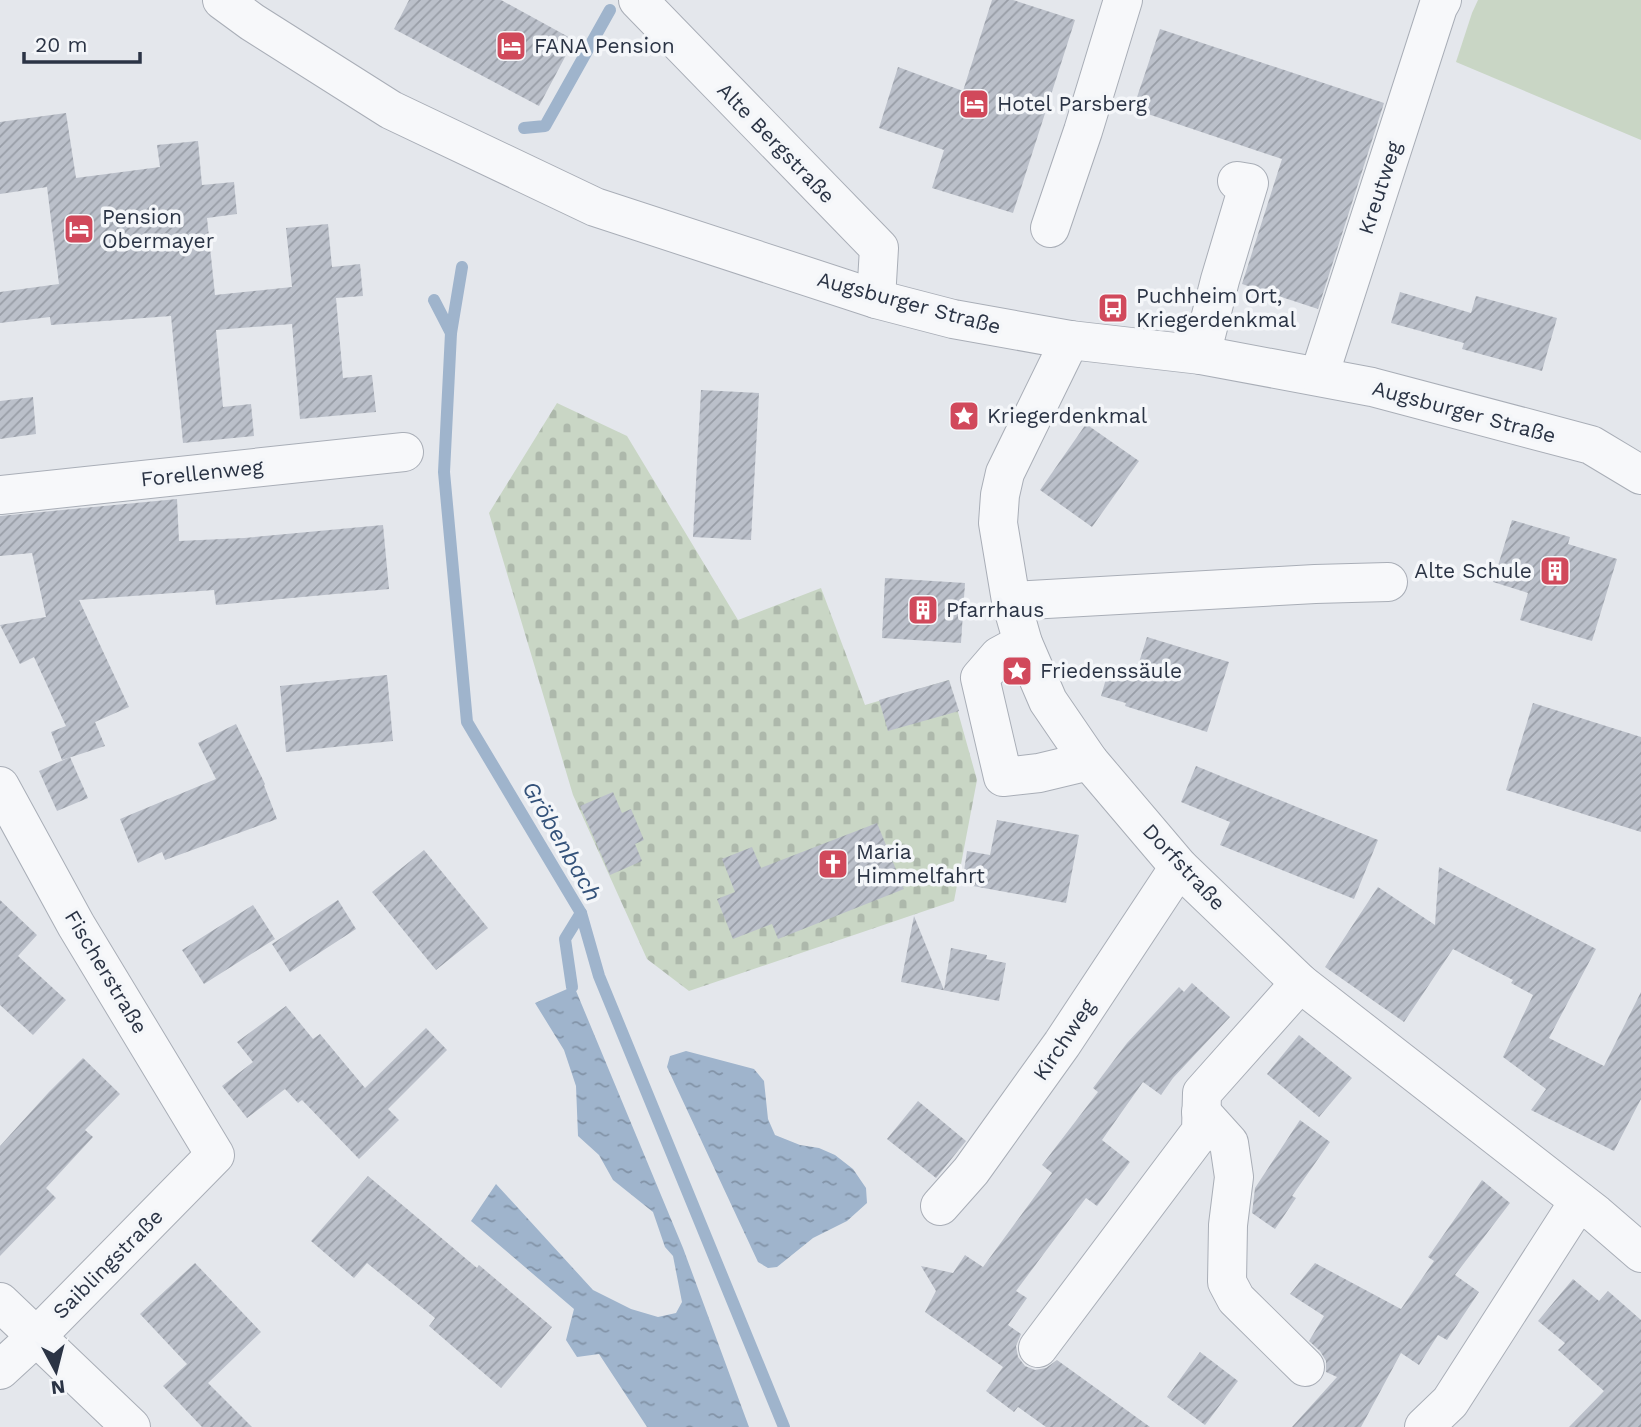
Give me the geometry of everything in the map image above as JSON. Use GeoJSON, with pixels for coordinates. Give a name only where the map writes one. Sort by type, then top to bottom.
{"type":"FeatureCollection","features":[{"type":"Feature","properties":{"kind":"street","name":"Augsburger Straße"},"geometry":{"type":"LineString","coordinates":[[222,0],[391,110],[595,207],[876,299],[953,319],[1070,340],[1201,355],[1372,387],[1591,445],[1641,475]]}},
{"type":"Feature","properties":{"kind":"street","name":"Alte Bergstraße"},"geometry":{"type":"LineString","coordinates":[[638,0],[878,248],[876,299]]}},
{"type":"Feature","properties":{"kind":"street"},"geometry":{"type":"LineString","coordinates":[[1050,228],[1090,134],[1123,0]]}},
{"type":"Feature","properties":{"kind":"street","name":"Kreutweg"},"geometry":{"type":"LineString","coordinates":[[1319,376],[1442,0]]}},
{"type":"Feature","properties":{"kind":"street"},"geometry":{"type":"LineString","coordinates":[[1201,355],[1213,278],[1249,183],[1237,181]]}},
{"type":"Feature","properties":{"kind":"street","name":"Dorfstraße"},"geometry":{"type":"LineString","coordinates":[[1070,340],[1005,473],[998,523],[1011,601],[1023,643],[1048,701],[1089,761],[1179,867],[1300,983],[1596,1214],[1641,1253]]}},
{"type":"Feature","properties":{"kind":"street","name":"Forellenweg"},"geometry":{"type":"LineString","coordinates":[[0,495],[404,452]]}},
{"type":"Feature","properties":{"kind":"street"},"geometry":{"type":"LineString","coordinates":[[1011,601],[1388,582]]}},
{"type":"Feature","properties":{"kind":"street"},"geometry":{"type":"LineString","coordinates":[[1023,643],[999,656],[980,678],[1003,776],[1039,773],[1089,761]]}},
{"type":"Feature","properties":{"kind":"street","name":"Fischerstraße"},"geometry":{"type":"LineString","coordinates":[[0,786],[76,925],[215,1155]]}},
{"type":"Feature","properties":{"kind":"street","name":"Kirchweg"},"geometry":{"type":"LineString","coordinates":[[940,1206],[971,1171],[1062,1044],[1179,867]]}},
{"type":"Feature","properties":{"kind":"street"},"geometry":{"type":"LineString","coordinates":[[1038,1348],[1201,1131],[1202,1093],[1300,983]]}},
{"type":"Feature","properties":{"kind":"street"},"geometry":{"type":"LineString","coordinates":[[1201,1112],[1229,1143],[1234,1177],[1224,1291],[1236,1299],[1305,1367]]}},
{"type":"Feature","properties":{"kind":"street","name":"Saiblingstraße"},"geometry":{"type":"LineString","coordinates":[[0,1370],[37,1336],[215,1155]]}},
{"type":"Feature","properties":{"kind":"street"},"geometry":{"type":"LineString","coordinates":[[1424,1427],[1450,1402],[1579,1201]]}},
{"type":"Feature","properties":{"kind":"street"},"geometry":{"type":"LineString","coordinates":[[0,1302],[131,1427]]}},
{"type":"Feature","properties":{"kind":"green space"},"geometry":{"type":"Polygon","coordinates":[[[1478,0],[1641,0],[1641,140],[1456,62],[1478,0]]]}},
{"type":"Feature","properties":{"kind":"green space"},"geometry":{"type":"Polygon","coordinates":[[[557,403],[627,436],[738,620],[821,588],[865,705],[949,680],[977,780],[954,901],[689,991],[647,959],[573,795],[489,513],[557,403]]]}},
{"type":"Feature","properties":{"kind":"water"},"geometry":{"type":"Polygon","coordinates":[[[574,986],[683,1248],[749,1427],[647,1427],[599,1354],[577,1357],[566,1340],[574,1309],[471,1221],[496,1184],[593,1290],[631,1309],[658,1317],[676,1313],[682,1302],[673,1256],[665,1247],[653,1212],[613,1180],[599,1155],[578,1136],[576,1086],[564,1050],[535,1003],[574,986]]]}},
{"type":"Feature","properties":{"kind":"water"},"geometry":{"type":"Polygon","coordinates":[[[686,1051],[754,1069],[764,1081],[768,1119],[775,1135],[835,1155],[853,1169],[866,1188],[867,1203],[847,1221],[813,1238],[777,1267],[768,1268],[758,1262],[667,1067],[670,1056],[686,1051]]]}},
{"type":"Feature","properties":{"kind":"building"},"geometry":{"type":"Polygon","coordinates":[[[409,0],[501,0],[574,40],[539,106],[394,29],[409,0]]]}},
{"type":"Feature","properties":{"kind":"building"},"geometry":{"type":"Polygon","coordinates":[[[992,0],[1013,0],[1075,20],[1013,213],[932,188],[944,150],[879,128],[898,67],[963,91],[992,0]]]}},
{"type":"Feature","properties":{"kind":"building"},"geometry":{"type":"Polygon","coordinates":[[[1160,29],[1384,103],[1318,309],[1242,284],[1282,159],[1133,109],[1160,29]]]}},
{"type":"Feature","properties":{"kind":"building"},"geometry":{"type":"Polygon","coordinates":[[[66,113],[76,178],[160,167],[157,145],[198,141],[202,185],[234,182],[237,214],[207,218],[215,295],[292,287],[286,228],[328,224],[332,267],[360,264],[363,296],[336,298],[343,378],[372,375],[376,412],[300,419],[292,324],[216,330],[223,407],[251,404],[254,436],[183,443],[171,316],[51,325],[50,317],[0,323],[0,292],[59,284],[47,187],[0,194],[0,122],[66,113]]]}},
{"type":"Feature","properties":{"kind":"building"},"geometry":{"type":"Polygon","coordinates":[[[1400,292],[1471,313],[1476,296],[1557,318],[1542,371],[1462,349],[1464,343],[1391,323],[1400,292]]]}},
{"type":"Feature","properties":{"kind":"building"},"geometry":{"type":"Polygon","coordinates":[[[701,390],[759,393],[751,540],[693,537],[701,390]]]}},
{"type":"Feature","properties":{"kind":"building"},"geometry":{"type":"Polygon","coordinates":[[[33,397],[36,434],[0,439],[0,401],[33,397]]]}},
{"type":"Feature","properties":{"kind":"building"},"geometry":{"type":"Polygon","coordinates":[[[1086,424],[1139,461],[1092,527],[1040,490],[1086,424]]]}},
{"type":"Feature","properties":{"kind":"building"},"geometry":{"type":"Polygon","coordinates":[[[177,499],[179,541],[383,525],[389,589],[216,605],[214,590],[79,600],[129,707],[95,722],[105,746],[62,760],[51,732],[66,726],[34,657],[20,664],[0,625],[46,617],[32,553],[0,556],[0,516],[177,499]]]}},
{"type":"Feature","properties":{"kind":"building","name":"Alte Schule"},"geometry":{"type":"Polygon","coordinates":[[[1512,520],[1570,537],[1568,544],[1617,559],[1592,641],[1520,620],[1528,593],[1493,582],[1512,520]]]}},
{"type":"Feature","properties":{"kind":"building","name":"Pfarrhaus"},"geometry":{"type":"Polygon","coordinates":[[[885,578],[965,583],[961,643],[882,638],[885,578]]]}},
{"type":"Feature","properties":{"kind":"building"},"geometry":{"type":"Polygon","coordinates":[[[1147,637],[1229,662],[1207,732],[1101,696],[1110,665],[1136,672],[1147,637]]]}},
{"type":"Feature","properties":{"kind":"building"},"geometry":{"type":"Polygon","coordinates":[[[387,675],[393,741],[286,752],[280,686],[387,675]]]}},
{"type":"Feature","properties":{"kind":"building"},"geometry":{"type":"Polygon","coordinates":[[[949,680],[959,711],[888,731],[879,700],[949,680]]]}},
{"type":"Feature","properties":{"kind":"building"},"geometry":{"type":"Polygon","coordinates":[[[1533,703],[1641,737],[1641,832],[1506,790],[1533,703]]]}},
{"type":"Feature","properties":{"kind":"building"},"geometry":{"type":"Polygon","coordinates":[[[236,724],[265,784],[277,819],[165,860],[162,852],[138,863],[120,819],[216,779],[198,743],[236,724]]]}},
{"type":"Feature","properties":{"kind":"building"},"geometry":{"type":"Polygon","coordinates":[[[70,757],[88,798],[57,811],[39,771],[70,757]]]}},
{"type":"Feature","properties":{"kind":"building"},"geometry":{"type":"Polygon","coordinates":[[[1196,766],[1378,840],[1354,899],[1220,845],[1230,822],[1181,802],[1196,766]]]}},
{"type":"Feature","properties":{"kind":"building"},"geometry":{"type":"Polygon","coordinates":[[[613,792],[622,813],[631,809],[644,840],[635,844],[642,861],[610,875],[580,806],[613,792]]]}},
{"type":"Feature","properties":{"kind":"building"},"geometry":{"type":"Polygon","coordinates":[[[997,820],[1079,835],[1066,903],[962,884],[967,851],[990,855],[997,820]]]}},
{"type":"Feature","properties":{"kind":"building","name":"Maria Himmelfahrt"},"geometry":{"type":"Polygon","coordinates":[[[877,823],[904,889],[778,939],[772,924],[733,939],[717,899],[735,892],[722,859],[752,847],[761,868],[877,823]]]}},
{"type":"Feature","properties":{"kind":"building"},"geometry":{"type":"Polygon","coordinates":[[[424,850],[488,928],[436,970],[372,892],[424,850]]]}},
{"type":"Feature","properties":{"kind":"building"},"geometry":{"type":"Polygon","coordinates":[[[1439,867],[1596,949],[1549,1038],[1604,1066],[1641,992],[1641,1099],[1614,1151],[1531,1110],[1546,1089],[1503,1057],[1533,995],[1511,983],[1513,980],[1453,949],[1404,1022],[1325,967],[1378,887],[1435,925],[1439,867]]]}},
{"type":"Feature","properties":{"kind":"building"},"geometry":{"type":"Polygon","coordinates":[[[0,900],[37,935],[18,956],[66,1000],[33,1035],[0,1005],[0,900]]]}},
{"type":"Feature","properties":{"kind":"building"},"geometry":{"type":"Polygon","coordinates":[[[338,900],[356,929],[290,972],[272,944],[338,900]]]}},
{"type":"Feature","properties":{"kind":"building"},"geometry":{"type":"Polygon","coordinates":[[[253,905],[275,939],[204,984],[182,950],[253,905]]]}},
{"type":"Feature","properties":{"kind":"building"},"geometry":{"type":"Polygon","coordinates":[[[914,916],[944,990],[951,948],[987,955],[986,959],[1006,963],[999,1001],[901,982],[914,916]]]}},
{"type":"Feature","properties":{"kind":"building"},"geometry":{"type":"Polygon","coordinates":[[[1192,983],[1230,1017],[1173,1078],[1161,1095],[1143,1082],[1102,1140],[1130,1162],[1097,1206],[1086,1198],[1060,1232],[1016,1291],[1027,1298],[1008,1325],[1021,1334],[1016,1346],[1018,1357],[1025,1366],[1035,1370],[1046,1368],[1057,1360],[1150,1427],[1046,1427],[1018,1407],[1014,1412],[986,1391],[1003,1367],[925,1312],[936,1291],[921,1266],[953,1273],[965,1255],[983,1267],[1052,1173],[1042,1165],[1098,1092],[1093,1088],[1127,1043],[1179,987],[1184,992],[1192,983]]]}},
{"type":"Feature","properties":{"kind":"building"},"geometry":{"type":"Polygon","coordinates":[[[286,1006],[313,1039],[320,1034],[365,1088],[426,1028],[447,1050],[388,1109],[399,1120],[359,1159],[302,1100],[298,1103],[285,1089],[247,1118],[222,1086],[253,1062],[237,1042],[286,1006]]]}},
{"type":"Feature","properties":{"kind":"building"},"geometry":{"type":"Polygon","coordinates":[[[1299,1035],[1352,1078],[1319,1117],[1267,1074],[1299,1035]]]}},
{"type":"Feature","properties":{"kind":"building"},"geometry":{"type":"Polygon","coordinates":[[[83,1058],[120,1094],[85,1130],[93,1137],[46,1188],[56,1198],[0,1256],[0,1146],[83,1058]]]}},
{"type":"Feature","properties":{"kind":"building"},"geometry":{"type":"Polygon","coordinates":[[[918,1101],[966,1141],[936,1178],[887,1139],[918,1101]]]}},
{"type":"Feature","properties":{"kind":"building"},"geometry":{"type":"Polygon","coordinates":[[[1300,1120],[1330,1142],[1292,1196],[1296,1198],[1275,1229],[1252,1213],[1255,1188],[1300,1120]]]}},
{"type":"Feature","properties":{"kind":"building"},"geometry":{"type":"Polygon","coordinates":[[[368,1176],[552,1327],[501,1388],[429,1326],[435,1318],[367,1263],[354,1278],[311,1241],[368,1176]]]}},
{"type":"Feature","properties":{"kind":"building"},"geometry":{"type":"Polygon","coordinates":[[[1482,1180],[1510,1203],[1455,1275],[1479,1292],[1447,1340],[1438,1335],[1419,1365],[1401,1353],[1361,1427],[1292,1427],[1337,1377],[1326,1372],[1326,1361],[1309,1341],[1324,1316],[1290,1294],[1315,1263],[1401,1309],[1434,1261],[1428,1257],[1482,1180]]]}},
{"type":"Feature","properties":{"kind":"building"},"geometry":{"type":"Polygon","coordinates":[[[195,1263],[261,1332],[208,1383],[252,1427],[202,1427],[163,1386],[187,1364],[140,1314],[195,1263]]]}},
{"type":"Feature","properties":{"kind":"building"},"geometry":{"type":"Polygon","coordinates":[[[1573,1279],[1599,1301],[1608,1291],[1641,1320],[1641,1427],[1569,1427],[1604,1391],[1558,1350],[1565,1343],[1538,1321],[1573,1279]]]}},
{"type":"Feature","properties":{"kind":"building"},"geometry":{"type":"Polygon","coordinates":[[[1200,1352],[1238,1381],[1205,1425],[1167,1397],[1200,1352]]]}},
{"type":"Feature","properties":{"kind":"waterway"},"geometry":{"type":"LineString","coordinates":[[524,128],[545,126],[610,10]]}},
{"type":"Feature","properties":{"kind":"waterway","name":"Gröbenbach"},"geometry":{"type":"LineString","coordinates":[[462,267],[451,333],[444,472],[467,722],[581,913],[599,976],[784,1427]]}},
{"type":"Feature","properties":{"kind":"waterway"},"geometry":{"type":"LineString","coordinates":[[434,300],[451,333]]}},
{"type":"Feature","properties":{"kind":"waterway"},"geometry":{"type":"LineString","coordinates":[[572,987],[565,939],[581,913]]}},
{"type":"Feature","properties":{"kind":"place","name":"FANA Pension"},"geometry":{"type":"Point","coordinates":[511,46]}},
{"type":"Feature","properties":{"kind":"place","name":"Hotel Parsberg"},"geometry":{"type":"Point","coordinates":[974,104]}},
{"type":"Feature","properties":{"kind":"place","name":"Pension Obermayer"},"geometry":{"type":"Point","coordinates":[79,229]}},
{"type":"Feature","properties":{"kind":"place","name":"Puchheim Ort, Kriegerdenkmal"},"geometry":{"type":"Point","coordinates":[1113,308]}},
{"type":"Feature","properties":{"kind":"place","name":"Kriegerdenkmal"},"geometry":{"type":"Point","coordinates":[964,416]}},
{"type":"Feature","properties":{"kind":"place","name":"Alte Schule"},"geometry":{"type":"Point","coordinates":[1555,571]}},
{"type":"Feature","properties":{"kind":"place","name":"Pfarrhaus"},"geometry":{"type":"Point","coordinates":[923,610]}},
{"type":"Feature","properties":{"kind":"place","name":"Friedenssäule"},"geometry":{"type":"Point","coordinates":[1017,671]}},
{"type":"Feature","properties":{"kind":"place","name":"Maria Himmelfahrt"},"geometry":{"type":"Point","coordinates":[833,864]}}]}
